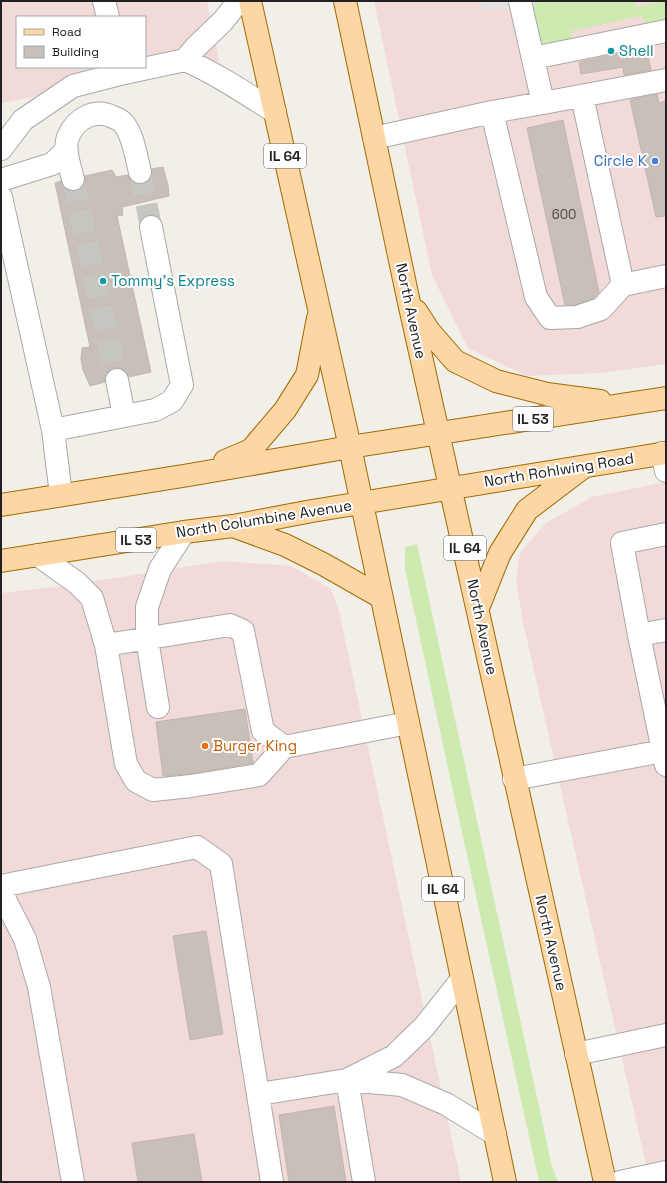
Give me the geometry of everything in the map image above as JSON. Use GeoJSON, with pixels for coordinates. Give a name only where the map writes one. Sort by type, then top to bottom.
{"type":"FeatureCollection","features":[{"type":"Feature","properties":{"kind":"main road","name":"IL 64"},"geometry":{"type":"LineString","coordinates":[[250,1],[350,447],[505,1182]]}},
{"type":"Feature","properties":{"kind":"main road","name":"North Avenue"},"geometry":{"type":"LineString","coordinates":[[345,1],[408,298],[605,1182]]}},
{"type":"Feature","properties":{"kind":"main road"},"geometry":{"type":"LineString","coordinates":[[408,298],[429,331],[455,360],[496,381],[547,394],[626,405]]}},
{"type":"Feature","properties":{"kind":"main road"},"geometry":{"type":"LineString","coordinates":[[189,475],[251,450],[285,410],[307,375],[320,311]]}},
{"type":"Feature","properties":{"kind":"main road","name":"IL 53"},"geometry":{"type":"LineString","coordinates":[[1,505],[189,475],[350,447],[666,398]]}},
{"type":"Feature","properties":{"kind":"main road","name":"North Rohlwing Road"},"geometry":{"type":"LineString","coordinates":[[451,488],[585,466],[665,459]]}},
{"type":"Feature","properties":{"kind":"main road"},"geometry":{"type":"LineString","coordinates":[[478,608],[500,553],[528,510],[585,466]]}},
{"type":"Feature","properties":{"kind":"main road","name":"IL 53"},"geometry":{"type":"LineString","coordinates":[[362,503],[451,488]]}},
{"type":"Feature","properties":{"kind":"main road","name":"North Columbine Avenue"},"geometry":{"type":"LineString","coordinates":[[1,561],[184,532],[233,526],[362,503]]}},
{"type":"Feature","properties":{"kind":"main road"},"geometry":{"type":"LineString","coordinates":[[233,526],[285,545],[323,564],[381,597]]}},
{"type":"Feature","properties":{"kind":"lane"},"geometry":{"type":"LineString","coordinates":[[104,1],[108,16]]}},
{"type":"Feature","properties":{"kind":"lane"},"geometry":{"type":"LineString","coordinates":[[185,60],[195,48],[223,21],[239,1]]}},
{"type":"Feature","properties":{"kind":"lane"},"geometry":{"type":"LineString","coordinates":[[520,1],[543,103]]}},
{"type":"Feature","properties":{"kind":"lane"},"geometry":{"type":"LineString","coordinates":[[533,58],[666,30]]}},
{"type":"Feature","properties":{"kind":"lane"},"geometry":{"type":"LineString","coordinates":[[146,66],[185,60],[233,84],[275,112]]}},
{"type":"Feature","properties":{"kind":"lane"},"geometry":{"type":"LineString","coordinates":[[1,149],[23,120],[73,86],[119,70],[132,68]]}},
{"type":"Feature","properties":{"kind":"lane"},"geometry":{"type":"LineString","coordinates":[[374,138],[492,112],[666,80]]}},
{"type":"Feature","properties":{"kind":"lane"},"geometry":{"type":"LineString","coordinates":[[582,96],[623,285]]}},
{"type":"Feature","properties":{"kind":"lane"},"geometry":{"type":"LineString","coordinates":[[492,112],[536,297],[550,318],[578,318],[601,309],[623,285],[666,276]]}},
{"type":"Feature","properties":{"kind":"lane"},"geometry":{"type":"LineString","coordinates":[[73,179],[66,151],[68,137],[85,117],[97,113],[108,114],[121,120],[132,137],[140,172]]}},
{"type":"Feature","properties":{"kind":"lane"},"geometry":{"type":"LineString","coordinates":[[1,180],[52,164],[66,151]]}},
{"type":"Feature","properties":{"kind":"lane"},"geometry":{"type":"LineString","coordinates":[[1,197],[53,430],[61,495]]}},
{"type":"Feature","properties":{"kind":"lane"},"geometry":{"type":"LineString","coordinates":[[53,430],[155,410],[172,401],[182,385],[151,227]]}},
{"type":"Feature","properties":{"kind":"lane"},"geometry":{"type":"LineString","coordinates":[[117,380],[124,416]]}},
{"type":"Feature","properties":{"kind":"lane"},"geometry":{"type":"LineString","coordinates":[[158,708],[147,639],[147,607],[160,569],[184,532]]}},
{"type":"Feature","properties":{"kind":"lane"},"geometry":{"type":"LineString","coordinates":[[514,779],[665,758],[639,635],[622,543],[666,534]]}},
{"type":"Feature","properties":{"kind":"lane"},"geometry":{"type":"LineString","coordinates":[[38,555],[76,583],[92,598],[106,645],[126,764],[136,781],[153,790],[191,786],[259,775],[284,747],[408,723]]}},
{"type":"Feature","properties":{"kind":"lane"},"geometry":{"type":"LineString","coordinates":[[106,645],[230,625],[243,631],[263,731],[284,747]]}},
{"type":"Feature","properties":{"kind":"lane"},"geometry":{"type":"LineString","coordinates":[[639,635],[666,630]]}},
{"type":"Feature","properties":{"kind":"lane"},"geometry":{"type":"LineString","coordinates":[[1,886],[197,848],[221,864],[272,1182]]}},
{"type":"Feature","properties":{"kind":"lane"},"geometry":{"type":"LineString","coordinates":[[1,892],[25,939],[39,987],[73,1182]]}},
{"type":"Feature","properties":{"kind":"lane"},"geometry":{"type":"LineString","coordinates":[[346,1080],[394,1056],[424,1027],[462,979]]}},
{"type":"Feature","properties":{"kind":"lane"},"geometry":{"type":"LineString","coordinates":[[576,1054],[666,1035]]}},
{"type":"Feature","properties":{"kind":"lane"},"geometry":{"type":"LineString","coordinates":[[346,1080],[364,1182]]}},
{"type":"Feature","properties":{"kind":"lane"},"geometry":{"type":"LineString","coordinates":[[259,1094],[346,1080],[402,1086],[446,1104],[495,1134]]}},
{"type":"Feature","properties":{"kind":"lane"},"geometry":{"type":"LineString","coordinates":[[620,1182],[666,1172]]}},
{"type":"Feature","properties":{"kind":"shaded area"},"geometry":{"type":"Polygon","coordinates":[[[1,1],[207,1],[219,61],[1,103],[1,1]]]}},
{"type":"Feature","properties":{"kind":"shaded area"},"geometry":{"type":"Polygon","coordinates":[[[374,1],[666,1],[666,364],[601,373],[526,376],[468,348],[432,275],[374,1]]]}},
{"type":"Feature","properties":{"kind":"shaded area"},"geometry":{"type":"Polygon","coordinates":[[[480,1],[540,1],[533,6],[482,11],[480,1]]]}},
{"type":"Feature","properties":{"kind":"shaded area"},"geometry":{"type":"Polygon","coordinates":[[[666,482],[666,1182],[650,1182],[522,618],[516,579],[520,553],[546,523],[592,497],[666,482]]]}},
{"type":"Feature","properties":{"kind":"shaded area"},"geometry":{"type":"Polygon","coordinates":[[[222,561],[291,566],[331,589],[339,611],[461,1182],[1,1182],[1,593],[64,586],[222,561]]]}},
{"type":"Feature","properties":{"kind":"green space"},"geometry":{"type":"Polygon","coordinates":[[[540,1],[635,1],[636,7],[666,1],[666,24],[648,28],[641,16],[571,31],[573,44],[541,50],[533,6],[540,1]]]}},
{"type":"Feature","properties":{"kind":"green space"},"geometry":{"type":"Polygon","coordinates":[[[417,544],[551,1163],[558,1182],[539,1182],[405,569],[405,547],[417,544]]]}},
{"type":"Feature","properties":{"kind":"building"},"geometry":{"type":"Polygon","coordinates":[[[646,48],[651,70],[624,75],[623,67],[581,74],[579,62],[646,48]]]}},
{"type":"Feature","properties":{"kind":"building","name":"Circle K"},"geometry":{"type":"Polygon","coordinates":[[[657,94],[659,103],[666,101],[666,216],[656,217],[630,100],[657,94]]]}},
{"type":"Feature","properties":{"kind":"building"},"geometry":{"type":"Polygon","coordinates":[[[563,120],[599,292],[594,298],[575,305],[565,305],[527,128],[563,120]]]}},
{"type":"Feature","properties":{"kind":"building","name":"Tommy's Express"},"geometry":{"type":"Polygon","coordinates":[[[163,167],[168,185],[169,196],[122,207],[123,215],[117,216],[151,372],[129,377],[121,368],[114,368],[105,376],[105,382],[90,386],[83,370],[81,359],[82,348],[90,347],[55,183],[61,181],[64,188],[70,191],[76,191],[82,188],[85,182],[85,176],[112,170],[116,177],[128,175],[131,181],[136,184],[143,184],[149,181],[152,175],[152,169],[163,167]]]}},
{"type":"Feature","properties":{"kind":"building","name":"Burger King"},"geometry":{"type":"Polygon","coordinates":[[[245,709],[253,763],[189,774],[163,776],[156,722],[245,709]]]}},
{"type":"Feature","properties":{"kind":"building"},"geometry":{"type":"Polygon","coordinates":[[[206,931],[223,1034],[190,1040],[173,936],[206,931]]]}},
{"type":"Feature","properties":{"kind":"building"},"geometry":{"type":"Polygon","coordinates":[[[334,1106],[346,1182],[289,1182],[279,1115],[334,1106]]]}},
{"type":"Feature","properties":{"kind":"building"},"geometry":{"type":"Polygon","coordinates":[[[194,1134],[202,1182],[138,1182],[132,1143],[194,1134]]]}},
{"type":"Feature","properties":{"kind":"tunnel"},"geometry":{"type":"LineString","coordinates":[[140,172],[151,227]]}},
{"type":"Feature","properties":{"kind":"tunnel"},"geometry":{"type":"LineString","coordinates":[[73,179],[117,380]]}},
{"type":"Feature","properties":{"kind":"place","name":"Shell"},"geometry":{"type":"Point","coordinates":[611,51]}},
{"type":"Feature","properties":{"kind":"place","name":"Circle K"},"geometry":{"type":"Point","coordinates":[655,161]}},
{"type":"Feature","properties":{"kind":"place","name":"Tommy's Express"},"geometry":{"type":"Point","coordinates":[103,281]}},
{"type":"Feature","properties":{"kind":"place","name":"Burger King"},"geometry":{"type":"Point","coordinates":[205,746]}}]}
